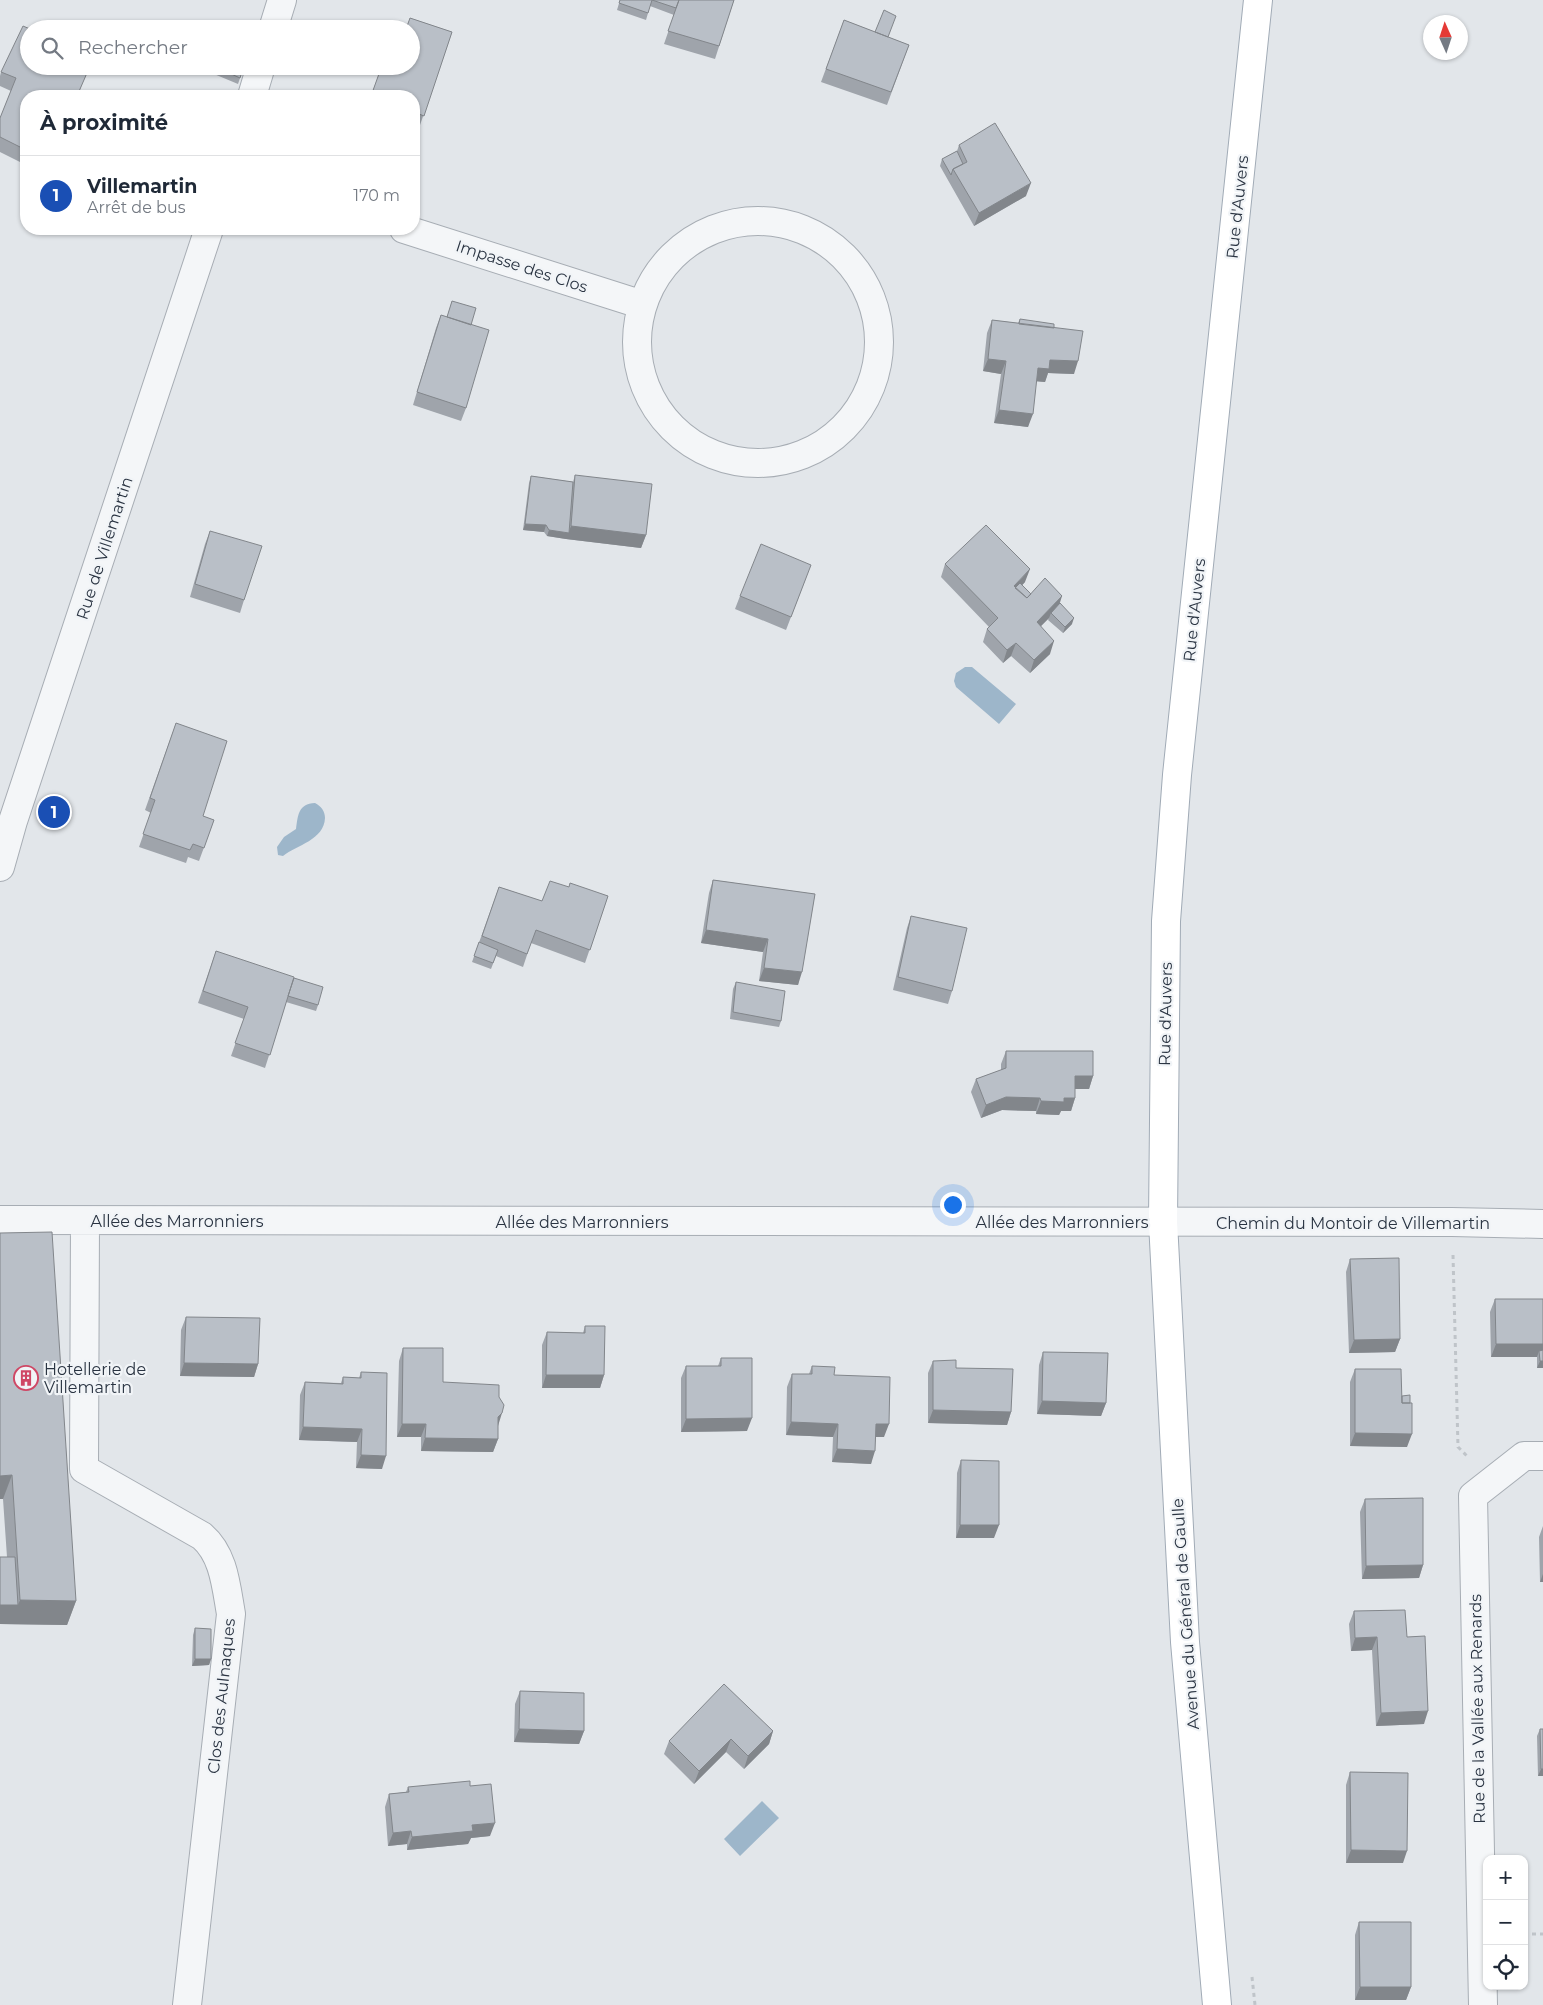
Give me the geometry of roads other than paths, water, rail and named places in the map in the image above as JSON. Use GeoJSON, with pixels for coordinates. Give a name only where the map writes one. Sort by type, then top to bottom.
{"type":"FeatureCollection","features":[{"type":"Feature","properties":{"kind":"main road","name":"Rue d'Auvers"},"geometry":{"type":"LineString","coordinates":[[1163,1222],[1166,921],[1177,775],[1258,0]]}},
{"type":"Feature","properties":{"kind":"main road","name":"Avenue du Général de Gaulle"},"geometry":{"type":"LineString","coordinates":[[1163,1222],[1185,1642],[1217,2005]]}},
{"type":"Feature","properties":{"kind":"street"},"geometry":{"type":"LineString","coordinates":[[276,20],[282,0]]}},
{"type":"Feature","properties":{"kind":"street"},"geometry":{"type":"LineString","coordinates":[[254,90],[258,75]]}},
{"type":"Feature","properties":{"kind":"street"},"geometry":{"type":"LineString","coordinates":[[748,220],[795,225],[837,248],[867,286],[880,332],[874,379],[851,421],[814,451],[768,464],[720,459],[678,435],[648,398],[635,352],[640,304],[664,262],[702,233],[748,220]]}},
{"type":"Feature","properties":{"kind":"street","name":"Impasse des Clos"},"geometry":{"type":"LineString","coordinates":[[420,234],[640,304]]}},
{"type":"Feature","properties":{"kind":"street","name":"Rue de Villemartin"},"geometry":{"type":"LineString","coordinates":[[0,867],[6,818],[207,235]]}},
{"type":"Feature","properties":{"kind":"street","name":"Allée des Marronniers"},"geometry":{"type":"LineString","coordinates":[[0,1220],[1163,1222]]}},
{"type":"Feature","properties":{"kind":"street","name":"Clos des Aulnaques"},"geometry":{"type":"LineString","coordinates":[[84,1221],[84,1469],[202,1536],[212,1545],[224,1571],[231,1614],[187,2005]]}},
{"type":"Feature","properties":{"kind":"street","name":"Chemin du Montoir de Villemartin"},"geometry":{"type":"LineString","coordinates":[[1163,1222],[1452,1222],[1543,1224]]}},
{"type":"Feature","properties":{"kind":"street","name":"Rue de la Vallée aux Renards"},"geometry":{"type":"LineString","coordinates":[[1483,2005],[1473,1496],[1524,1456],[1543,1456]]}},
{"type":"Feature","properties":{"kind":"water"},"geometry":{"type":"Polygon","coordinates":[[[965,667],[972,667],[1016,704],[999,724],[956,687],[954,681],[956,673],[965,667]]]}},
{"type":"Feature","properties":{"kind":"water"},"geometry":{"type":"Polygon","coordinates":[[[315,803],[322,809],[325,815],[320,832],[309,841],[283,856],[278,855],[277,847],[284,837],[296,829],[298,815],[302,808],[315,803]]]}},
{"type":"Feature","properties":{"kind":"water"},"geometry":{"type":"Polygon","coordinates":[[[762,1801],[779,1818],[740,1856],[724,1839],[762,1801]]]}},
{"type":"Feature","properties":{"kind":"place","name":"Villemartin"},"geometry":{"type":"Point","coordinates":[54,812]}},
{"type":"Feature","properties":{"kind":"place","name":"Hotellerie de Villemartin"},"geometry":{"type":"Point","coordinates":[26,1378]}}]}
